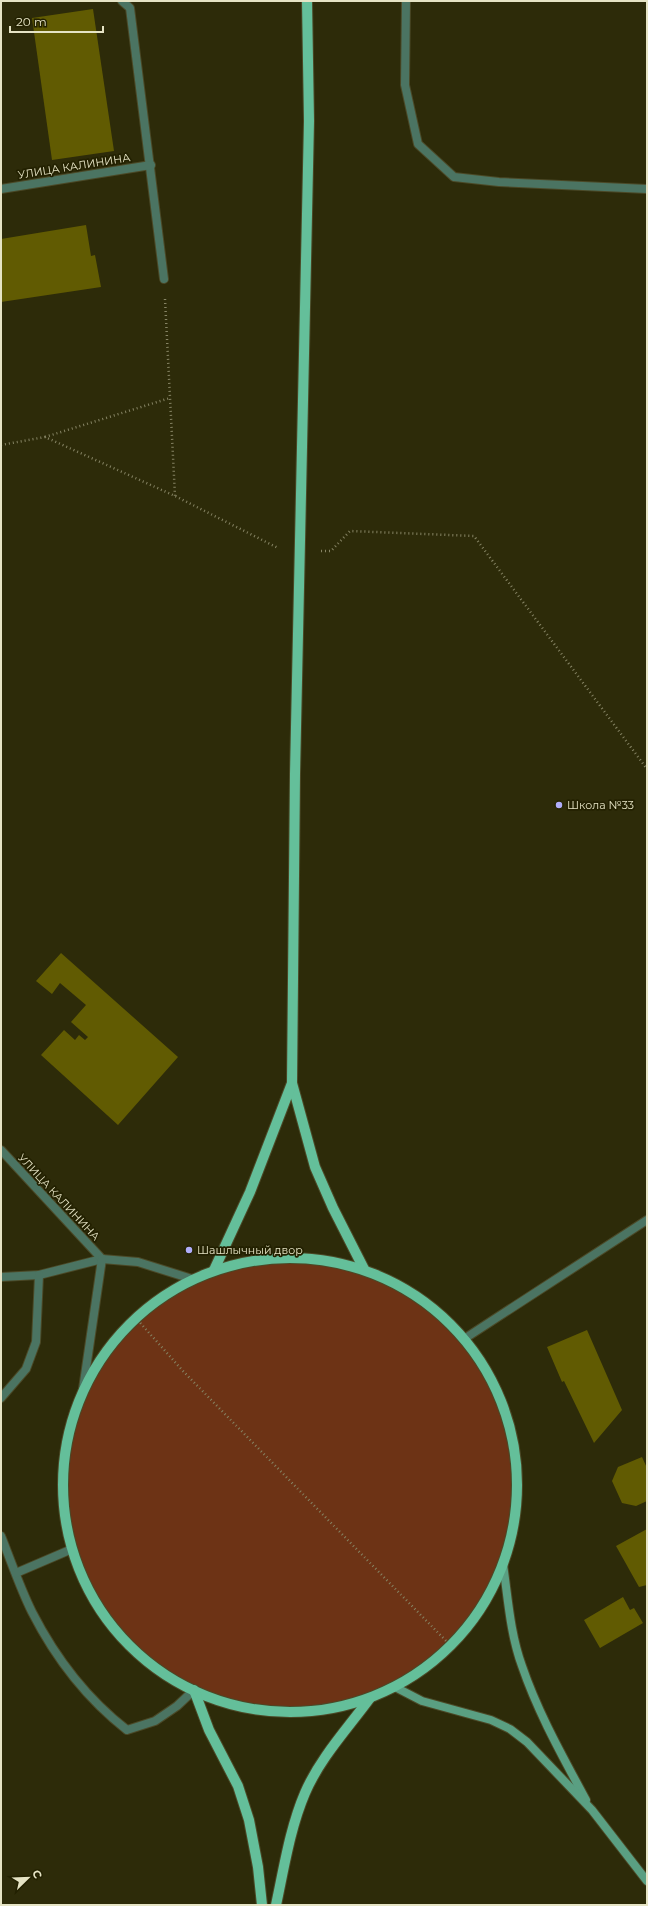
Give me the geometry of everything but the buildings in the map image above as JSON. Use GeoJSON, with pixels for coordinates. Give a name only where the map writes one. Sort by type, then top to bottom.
{"type":"FeatureCollection","features":[{"type":"Feature","properties":{"kind":"main road"},"geometry":{"type":"LineString","coordinates":[[307,1],[308,129],[295,774],[292,1083],[315,1167],[333,1208],[364,1269]]}},
{"type":"Feature","properties":{"kind":"main road"},"geometry":{"type":"LineString","coordinates":[[214,1270],[250,1192],[292,1083]]}},
{"type":"Feature","properties":{"kind":"main road"},"geometry":{"type":"LineString","coordinates":[[288,1257],[331,1260],[364,1269],[386,1278],[420,1298],[448,1320],[473,1349],[495,1386],[508,1421],[517,1469],[518,1492],[512,1534],[503,1564],[492,1590],[475,1617],[451,1646],[425,1668],[395,1687],[370,1698],[328,1709],[280,1712],[239,1706],[215,1699],[181,1684],[141,1656],[115,1629],[90,1591],[72,1549],[68,1534],[63,1492],[64,1461],[71,1424],[83,1389],[100,1359],[135,1317],[149,1305],[192,1279],[214,1270],[252,1260],[288,1257]]}},
{"type":"Feature","properties":{"kind":"main road"},"geometry":{"type":"LineString","coordinates":[[503,1564],[511,1625],[521,1665],[553,1738],[592,1810]]}},
{"type":"Feature","properties":{"kind":"main road"},"geometry":{"type":"LineString","coordinates":[[395,1687],[422,1701],[492,1720],[510,1729],[532,1747],[592,1810],[647,1881]]}},
{"type":"Feature","properties":{"kind":"main road"},"geometry":{"type":"LineString","coordinates":[[194,1690],[209,1730],[238,1786],[247,1813],[258,1867],[262,1905]]}},
{"type":"Feature","properties":{"kind":"main road"},"geometry":{"type":"LineString","coordinates":[[276,1905],[296,1821],[305,1793],[321,1763],[370,1698]]}},
{"type":"Feature","properties":{"kind":"street"},"geometry":{"type":"LineString","coordinates":[[122,1],[130,8],[151,165],[164,279]]}},
{"type":"Feature","properties":{"kind":"street"},"geometry":{"type":"LineString","coordinates":[[406,1],[405,85],[418,144],[454,177],[499,182],[647,189]]}},
{"type":"Feature","properties":{"kind":"street","name":"УЛИЦА КАЛИНИНА"},"geometry":{"type":"LineString","coordinates":[[1,189],[151,165]]}},
{"type":"Feature","properties":{"kind":"street","name":"УЛИЦА КАЛИНИНА"},"geometry":{"type":"LineString","coordinates":[[1,1150],[102,1259]]}},
{"type":"Feature","properties":{"kind":"street"},"geometry":{"type":"LineString","coordinates":[[464,1339],[647,1220]]}},
{"type":"Feature","properties":{"kind":"street"},"geometry":{"type":"LineString","coordinates":[[83,1389],[102,1259]]}},
{"type":"Feature","properties":{"kind":"street"},"geometry":{"type":"LineString","coordinates":[[1,1277],[39,1274],[102,1259],[138,1262],[192,1279]]}},
{"type":"Feature","properties":{"kind":"street"},"geometry":{"type":"LineString","coordinates":[[1,1398],[26,1369],[36,1342],[39,1274]]}},
{"type":"Feature","properties":{"kind":"street"},"geometry":{"type":"LineString","coordinates":[[1,1536],[32,1612],[56,1653],[83,1691],[108,1716],[127,1730],[155,1721],[177,1706],[194,1690]]}},
{"type":"Feature","properties":{"kind":"street"},"geometry":{"type":"LineString","coordinates":[[16,1573],[72,1549]]}},
{"type":"Feature","properties":{"kind":"path"},"geometry":{"type":"LineString","coordinates":[[164,279],[176,496]]}},
{"type":"Feature","properties":{"kind":"path"},"geometry":{"type":"LineString","coordinates":[[1,445],[45,438],[170,398]]}},
{"type":"Feature","properties":{"kind":"path"},"geometry":{"type":"LineString","coordinates":[[45,438],[176,496],[275,548],[331,551],[350,532],[474,536],[647,769]]}},
{"type":"Feature","properties":{"kind":"path"},"geometry":{"type":"LineString","coordinates":[[135,1317],[182,1370],[451,1646]]}},
{"type":"Feature","properties":{"kind":"shaded area"},"geometry":{"type":"Polygon","coordinates":[[[290,1258],[334,1262],[377,1275],[416,1296],[451,1324],[479,1359],[500,1398],[513,1441],[517,1485],[513,1529],[500,1572],[479,1611],[451,1646],[416,1674],[377,1695],[334,1708],[290,1712],[246,1708],[203,1695],[164,1674],[129,1646],[101,1611],[80,1572],[67,1529],[63,1485],[67,1441],[80,1398],[101,1359],[129,1324],[164,1296],[203,1275],[246,1262],[290,1258]]]}},
{"type":"Feature","properties":{"kind":"place","name":"Школа №33"},"geometry":{"type":"Point","coordinates":[559,805]}},
{"type":"Feature","properties":{"kind":"place","name":"Шашлычный двор"},"geometry":{"type":"Point","coordinates":[189,1250]}}]}
